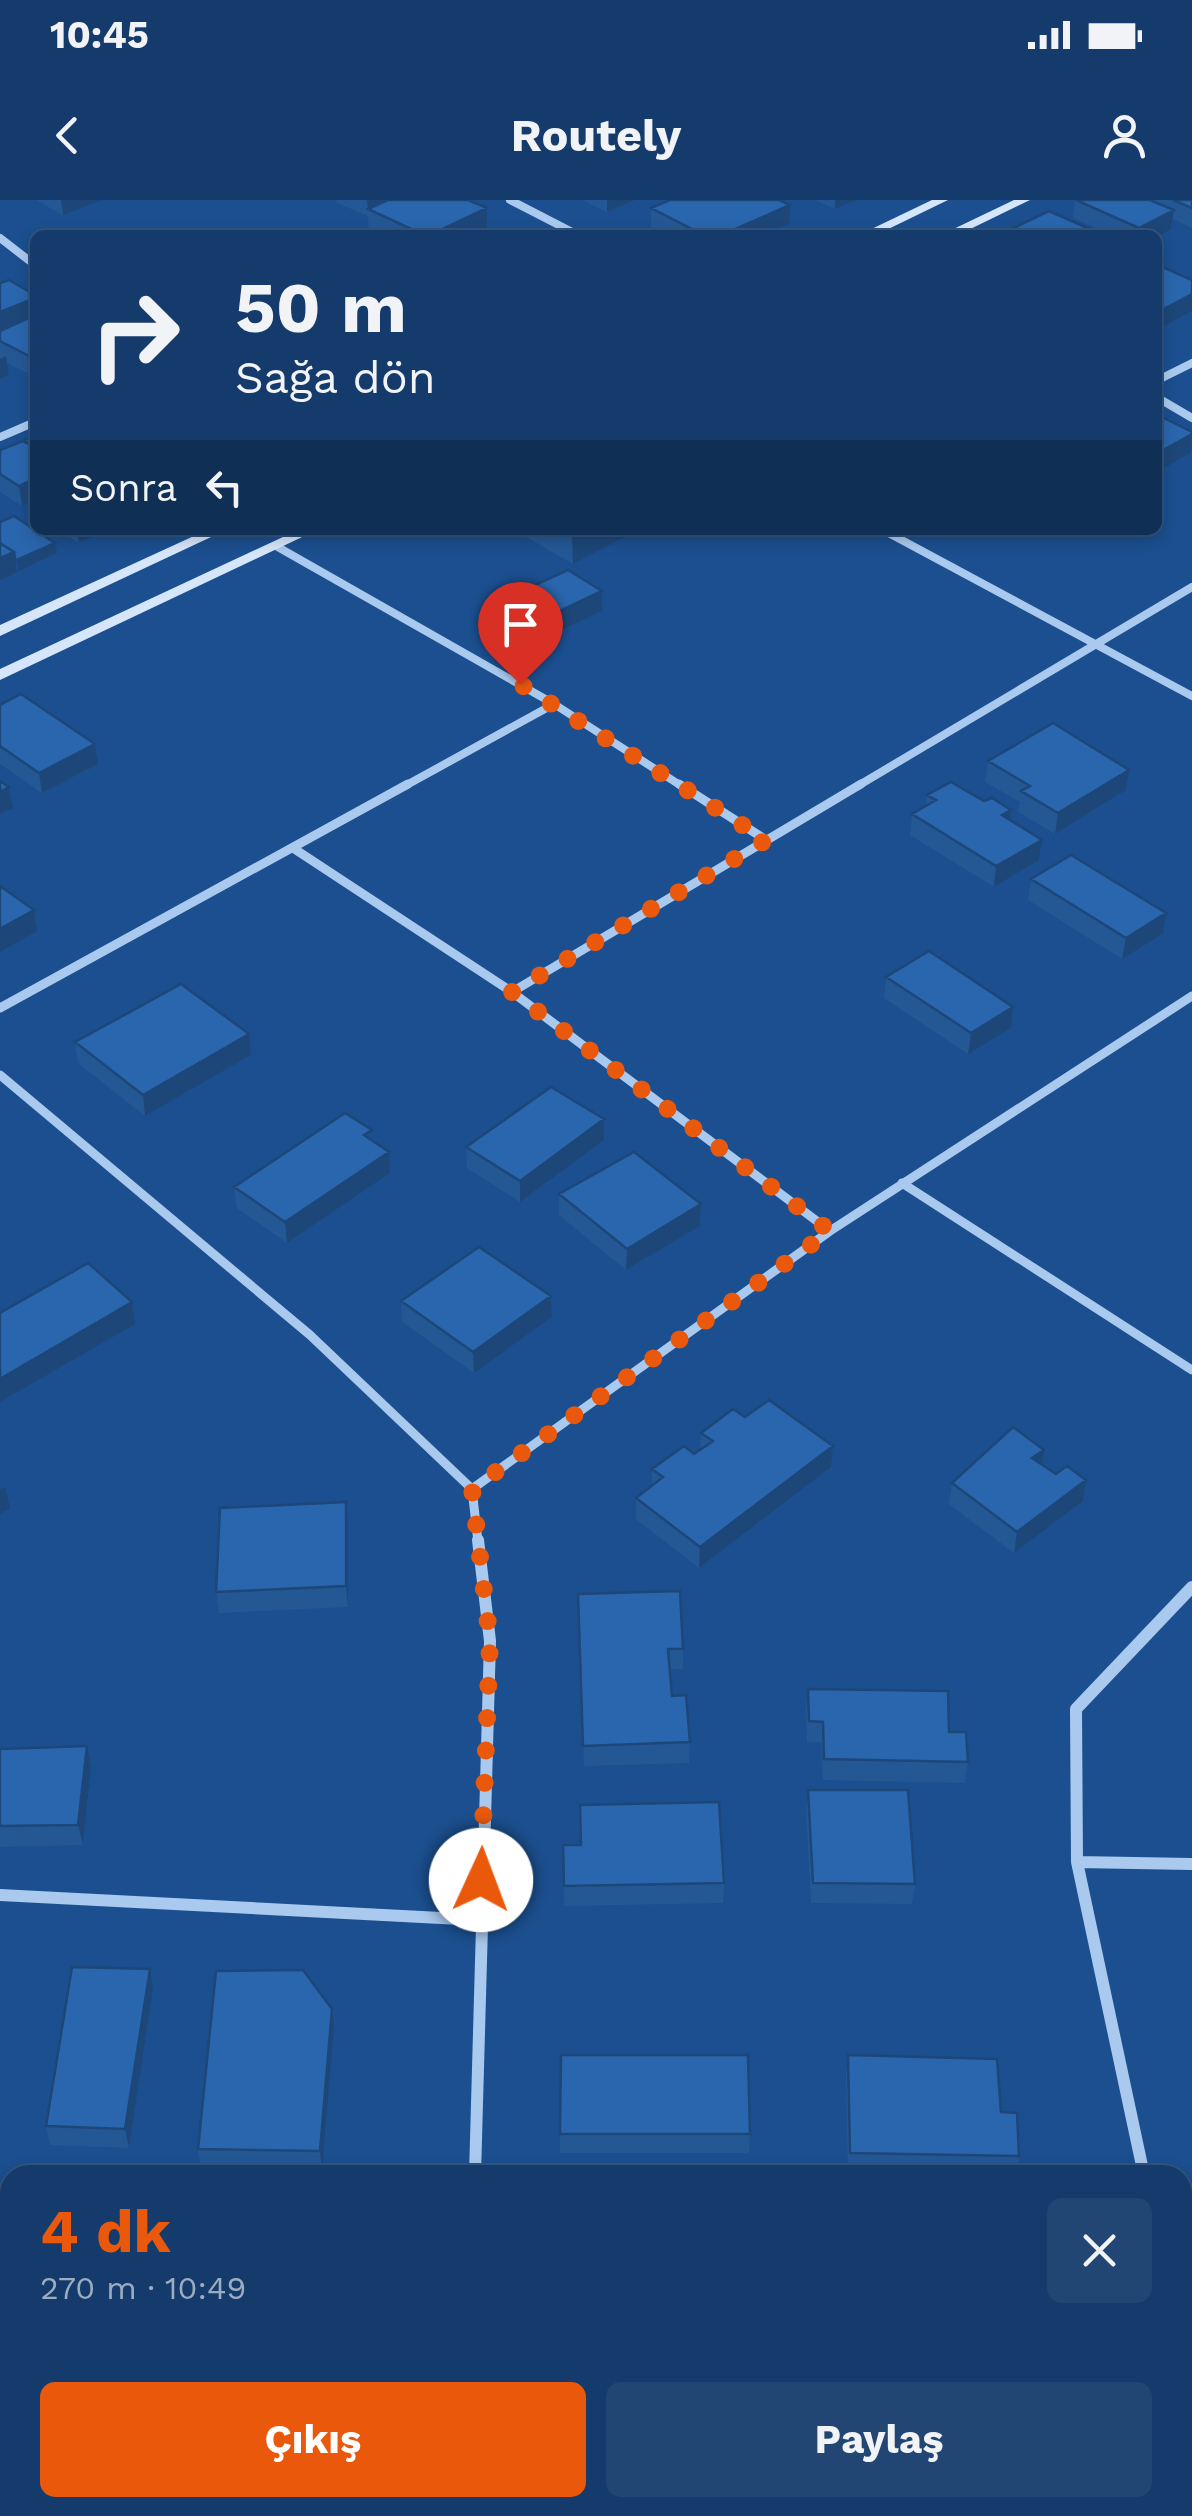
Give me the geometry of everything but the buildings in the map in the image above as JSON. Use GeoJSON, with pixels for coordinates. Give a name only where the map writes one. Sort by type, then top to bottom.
{"type":"FeatureCollection","features":[{"type":"Feature","properties":{"kind":"street"},"geometry":{"type":"LineString","coordinates":[[510,200],[568,230]]}},
{"type":"Feature","properties":{"kind":"street"},"geometry":{"type":"LineString","coordinates":[[876,230],[942,200]]}},
{"type":"Feature","properties":{"kind":"street"},"geometry":{"type":"LineString","coordinates":[[958,230],[1024,200]]}},
{"type":"Feature","properties":{"kind":"street"},"geometry":{"type":"LineString","coordinates":[[0,238],[30,261]]}},
{"type":"Feature","properties":{"kind":"street"},"geometry":{"type":"LineString","coordinates":[[1162,378],[1192,363]]}},
{"type":"Feature","properties":{"kind":"street"},"geometry":{"type":"LineString","coordinates":[[1162,400],[1192,418]]}},
{"type":"Feature","properties":{"kind":"street"},"geometry":{"type":"LineString","coordinates":[[0,437],[30,424]]}},
{"type":"Feature","properties":{"kind":"street"},"geometry":{"type":"LineString","coordinates":[[0,631],[208,535]]}},
{"type":"Feature","properties":{"kind":"street"},"geometry":{"type":"LineString","coordinates":[[0,675],[299,535]]}},
{"type":"Feature","properties":{"kind":"street"},"geometry":{"type":"LineString","coordinates":[[892,535],[1192,696]]}},
{"type":"Feature","properties":{"kind":"street"},"geometry":{"type":"LineString","coordinates":[[276,546],[554,704],[766,840]]}},
{"type":"Feature","properties":{"kind":"street"},"geometry":{"type":"LineString","coordinates":[[512,992],[1192,587]]}},
{"type":"Feature","properties":{"kind":"street"},"geometry":{"type":"LineString","coordinates":[[0,1008],[554,704]]}},
{"type":"Feature","properties":{"kind":"street"},"geometry":{"type":"LineString","coordinates":[[294,848],[512,992],[830,1231]]}},
{"type":"Feature","properties":{"kind":"street"},"geometry":{"type":"LineString","coordinates":[[472,1489],[830,1231],[1192,996]]}},
{"type":"Feature","properties":{"kind":"street"},"geometry":{"type":"LineString","coordinates":[[0,1075],[310,1334],[472,1489],[490,1641],[475,2165]]}},
{"type":"Feature","properties":{"kind":"street"},"geometry":{"type":"LineString","coordinates":[[902,1183],[1192,1370]]}},
{"type":"Feature","properties":{"kind":"street"},"geometry":{"type":"LineString","coordinates":[[1142,2165],[1078,1862],[1076,1709],[1192,1587]]}},
{"type":"Feature","properties":{"kind":"street"},"geometry":{"type":"LineString","coordinates":[[1078,1862],[1192,1864]]}},
{"type":"Feature","properties":{"kind":"street"},"geometry":{"type":"LineString","coordinates":[[0,1895],[480,1920]]}},
{"type":"Feature","properties":{"kind":"route"},"geometry":{"type":"LineString","coordinates":[[481,1880],[490,1641],[472,1489],[830,1231],[512,992],[766,840],[520,684]]}}]}
